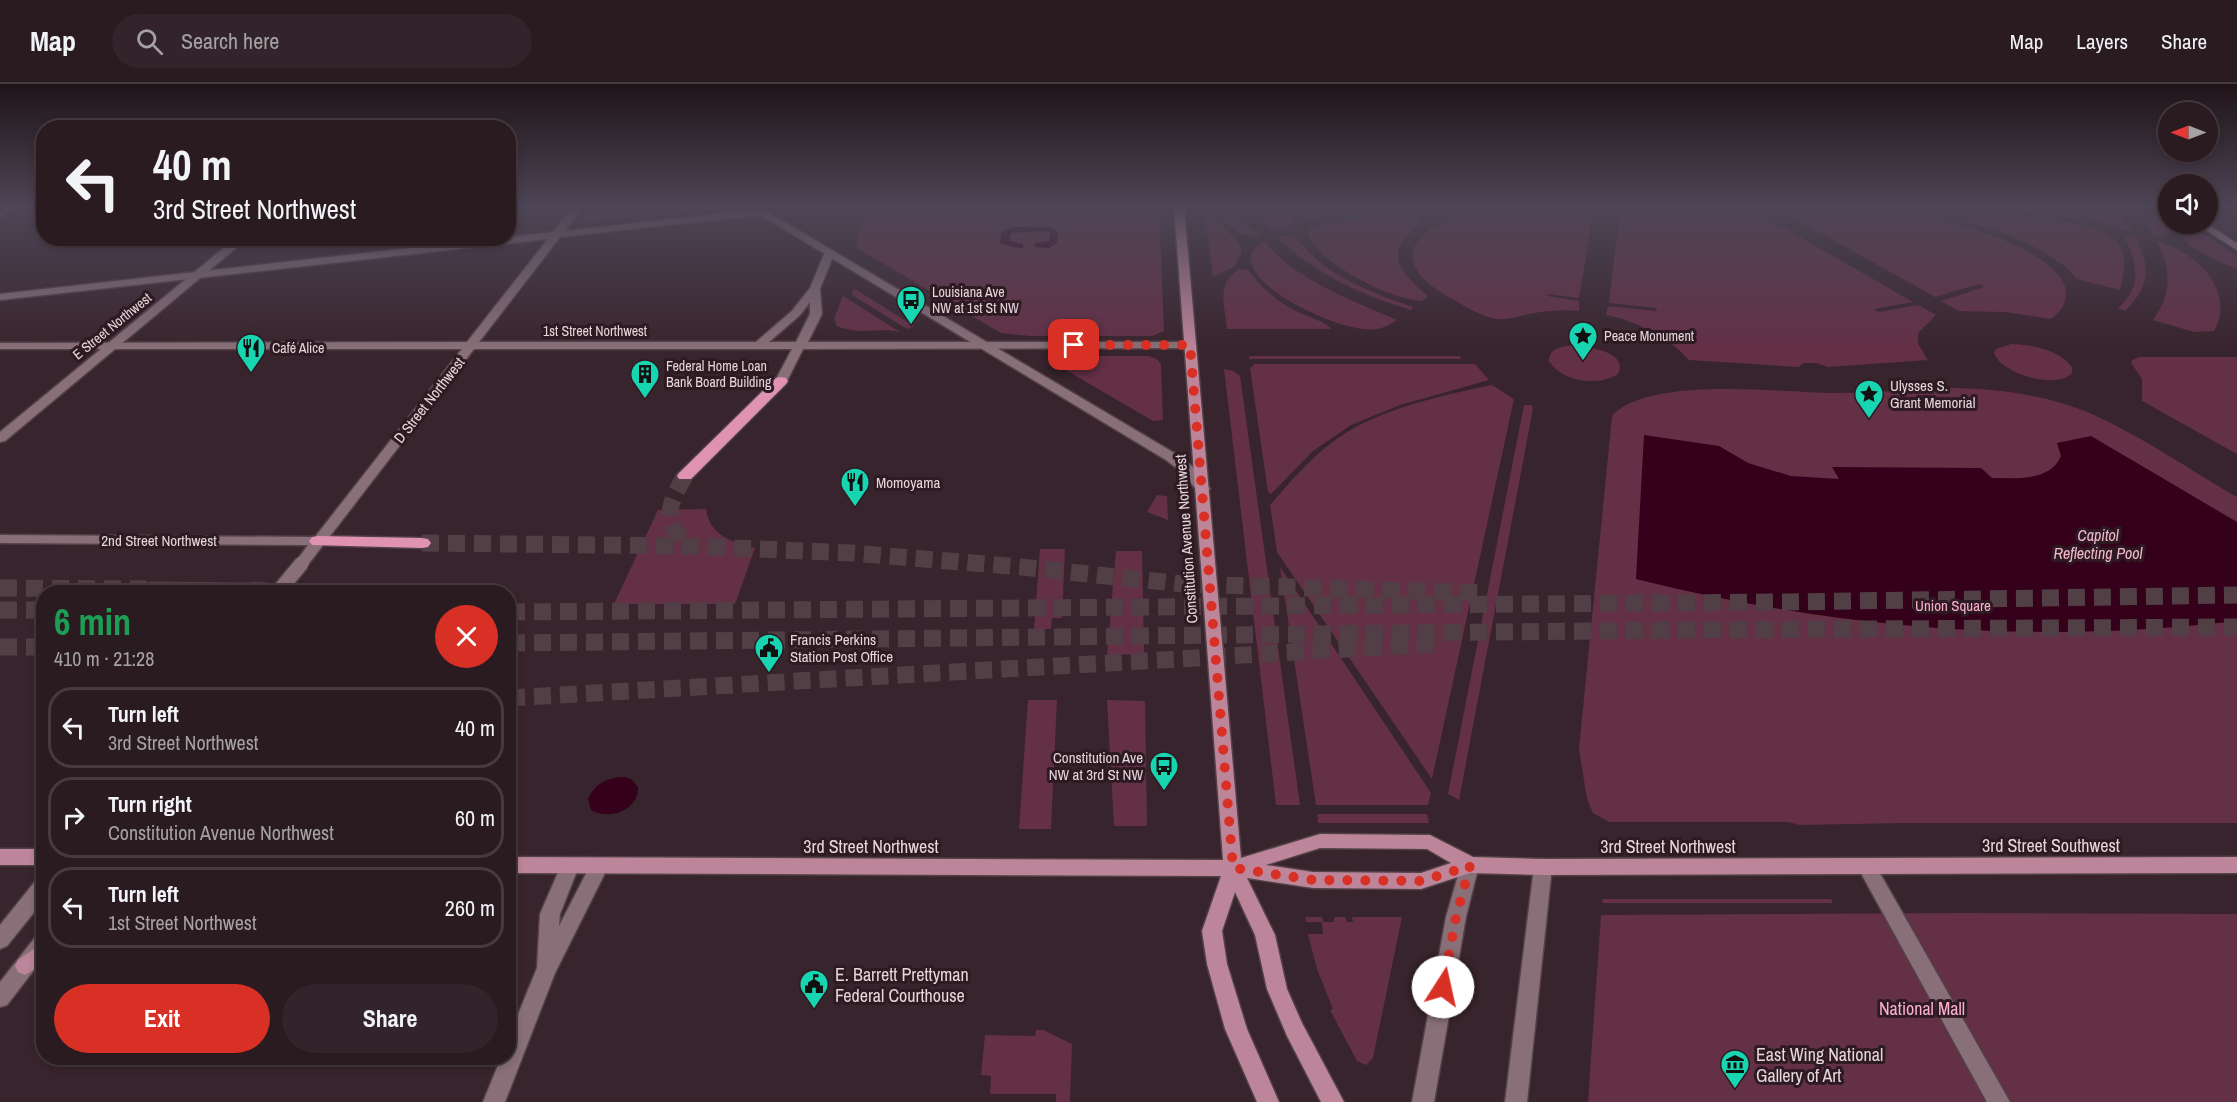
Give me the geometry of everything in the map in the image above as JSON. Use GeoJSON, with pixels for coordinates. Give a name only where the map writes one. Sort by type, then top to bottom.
{"type":"FeatureCollection","features":[{"type":"Feature","properties":{"kind":"highway"},"geometry":{"type":"LineString","coordinates":[[685,476],[781,381]]}},
{"type":"Feature","properties":{"kind":"highway"},"geometry":{"type":"LineString","coordinates":[[318,541],[422,543]]}},
{"type":"Feature","properties":{"kind":"main road","name":"Constitution Avenue Northwest"},"geometry":{"type":"LineString","coordinates":[[1183,255],[1233,868],[1265,935],[1277,989],[1294,1029],[1333,1102]]}},
{"type":"Feature","properties":{"kind":"main road","name":"3rd Street Northwest"},"geometry":{"type":"LineString","coordinates":[[1233,868],[1320,841],[1430,842],[1470,866]]}},
{"type":"Feature","properties":{"kind":"main road"},"geometry":{"type":"LineString","coordinates":[[0,857],[36,857]]}},
{"type":"Feature","properties":{"kind":"main road","name":"3rd Street Northwest"},"geometry":{"type":"LineString","coordinates":[[516,865],[1233,868],[1313,880],[1421,881],[1470,866],[1866,866]]}},
{"type":"Feature","properties":{"kind":"main road","name":"3rd Street Southwest"},"geometry":{"type":"LineString","coordinates":[[1866,866],[2237,865]]}},
{"type":"Feature","properties":{"kind":"main road","name":"Constitution Avenue Northwest"},"geometry":{"type":"LineString","coordinates":[[1233,868],[1212,931],[1217,964],[1236,1029],[1268,1102]]}},
{"type":"Feature","properties":{"kind":"main road"},"geometry":{"type":"LineString","coordinates":[[25,966],[36,957]]}},
{"type":"Feature","properties":{"kind":"street","name":"E Street Northwest"},"geometry":{"type":"LineString","coordinates":[[0,438],[223,255]]}},
{"type":"Feature","properties":{"kind":"street"},"geometry":{"type":"LineString","coordinates":[[0,297],[378,255]]}},
{"type":"Feature","properties":{"kind":"street","name":"D Street Northwest"},"geometry":{"type":"LineString","coordinates":[[284,585],[541,255]]}},
{"type":"Feature","properties":{"kind":"street"},"geometry":{"type":"LineString","coordinates":[[759,345],[796,313],[815,289],[829,255]]}},
{"type":"Feature","properties":{"kind":"street"},"geometry":{"type":"LineString","coordinates":[[830,255],[1171,457],[1188,470],[1203,489]]}},
{"type":"Feature","properties":{"kind":"street"},"geometry":{"type":"LineString","coordinates":[[781,381],[790,360],[810,330],[816,314],[815,289]]}},
{"type":"Feature","properties":{"kind":"street","name":"1st Street Northwest"},"geometry":{"type":"LineString","coordinates":[[0,346],[1190,345]]}},
{"type":"Feature","properties":{"kind":"street","name":"2nd Street Northwest"},"geometry":{"type":"LineString","coordinates":[[0,539],[318,541]]}},
{"type":"Feature","properties":{"kind":"street"},"geometry":{"type":"LineString","coordinates":[[546,971],[550,914],[570,866]]}},
{"type":"Feature","properties":{"kind":"street"},"geometry":{"type":"LineString","coordinates":[[1423,1102],[1456,917],[1470,866]]}},
{"type":"Feature","properties":{"kind":"street"},"geometry":{"type":"LineString","coordinates":[[1866,866],[2000,1102]]}},
{"type":"Feature","properties":{"kind":"street"},"geometry":{"type":"LineString","coordinates":[[516,1047],[546,971],[600,867]]}},
{"type":"Feature","properties":{"kind":"street"},"geometry":{"type":"LineString","coordinates":[[1516,1102],[1543,867]]}},
{"type":"Feature","properties":{"kind":"street"},"geometry":{"type":"LineString","coordinates":[[0,940],[36,895]]}},
{"type":"Feature","properties":{"kind":"street"},"geometry":{"type":"LineString","coordinates":[[0,998],[36,952]]}},
{"type":"Feature","properties":{"kind":"street"},"geometry":{"type":"LineString","coordinates":[[494,1102],[509,1065]]}},
{"type":"Feature","properties":{"kind":"green space"},"geometry":{"type":"Polygon","coordinates":[[[868,255],[1161,255],[1164,331],[1152,336],[1030,336],[1001,333],[868,255]]]}},
{"type":"Feature","properties":{"kind":"green space"},"geometry":{"type":"Polygon","coordinates":[[[1210,255],[1241,255],[1234,267],[1213,277],[1210,255]]]}},
{"type":"Feature","properties":{"kind":"green space"},"geometry":{"type":"Polygon","coordinates":[[[1252,255],[1277,255],[1291,267],[1326,288],[1397,320],[1377,329],[1360,329],[1337,323],[1311,313],[1286,299],[1266,284],[1253,269],[1252,255]]]}},
{"type":"Feature","properties":{"kind":"green space"},"geometry":{"type":"Polygon","coordinates":[[[1298,255],[1312,255],[1322,264],[1357,285],[1413,307],[1411,310],[1357,290],[1339,282],[1298,255]]]}},
{"type":"Feature","properties":{"kind":"green space"},"geometry":{"type":"Polygon","coordinates":[[[1324,255],[1398,255],[1402,268],[1408,277],[1428,296],[1422,301],[1392,294],[1358,278],[1324,255]]]}},
{"type":"Feature","properties":{"kind":"green space"},"geometry":{"type":"Polygon","coordinates":[[[1586,255],[1579,298],[1548,294],[1547,296],[1579,301],[1579,311],[1535,313],[1506,319],[1492,318],[1468,308],[1429,284],[1416,269],[1412,256],[1586,255]]]}},
{"type":"Feature","properties":{"kind":"green space"},"geometry":{"type":"Polygon","coordinates":[[[1615,255],[1831,255],[1913,302],[1874,309],[1878,312],[1918,305],[1936,315],[1918,333],[1918,344],[1928,360],[1828,367],[1816,363],[1804,363],[1799,367],[1689,360],[1672,344],[1651,331],[1617,317],[1606,315],[1608,306],[1657,311],[1656,308],[1609,303],[1615,255]]]}},
{"type":"Feature","properties":{"kind":"green space"},"geometry":{"type":"Polygon","coordinates":[[[1859,255],[2031,255],[2048,265],[2063,282],[2065,301],[2060,311],[2051,319],[2005,312],[1959,311],[1941,301],[1984,287],[1979,284],[1935,297],[1859,255]]]}},
{"type":"Feature","properties":{"kind":"green space"},"geometry":{"type":"Polygon","coordinates":[[[2048,255],[2123,255],[2124,271],[2120,290],[2077,279],[2066,267],[2048,255]]]}},
{"type":"Feature","properties":{"kind":"green space"},"geometry":{"type":"Polygon","coordinates":[[[2132,255],[2143,255],[2146,277],[2139,293],[2125,311],[2118,308],[2126,300],[2134,284],[2132,255]]]}},
{"type":"Feature","properties":{"kind":"green space"},"geometry":{"type":"Polygon","coordinates":[[[2162,255],[2186,255],[2208,274],[2216,287],[2220,301],[2220,316],[2214,331],[2194,332],[2153,320],[2167,291],[2162,255]]]}},
{"type":"Feature","properties":{"kind":"green space"},"geometry":{"type":"Polygon","coordinates":[[[2205,255],[2235,255],[2237,256],[2237,269],[2205,255]]]}},
{"type":"Feature","properties":{"kind":"green space"},"geometry":{"type":"Polygon","coordinates":[[[1240,269],[1248,270],[1281,302],[1324,323],[1331,329],[1227,329],[1224,288],[1232,274],[1240,269]]]}},
{"type":"Feature","properties":{"kind":"green space"},"geometry":{"type":"Polygon","coordinates":[[[855,289],[914,326],[907,329],[852,295],[855,289]]]}},
{"type":"Feature","properties":{"kind":"green space"},"geometry":{"type":"Polygon","coordinates":[[[843,296],[900,332],[862,331],[837,326],[834,319],[843,296]]]}},
{"type":"Feature","properties":{"kind":"green space"},"geometry":{"type":"Polygon","coordinates":[[[2011,344],[2028,345],[2052,352],[2072,367],[2072,373],[2065,378],[2043,380],[2018,373],[1999,361],[1994,353],[1996,349],[2011,344]]]}},
{"type":"Feature","properties":{"kind":"green space"},"geometry":{"type":"Polygon","coordinates":[[[1566,346],[1592,348],[1611,354],[1620,366],[1618,374],[1610,378],[1591,381],[1562,374],[1549,361],[1549,357],[1554,350],[1566,346]]]}},
{"type":"Feature","properties":{"kind":"green space"},"geometry":{"type":"Polygon","coordinates":[[[1055,356],[1148,356],[1157,359],[1161,364],[1163,420],[1153,421],[1052,362],[1051,358],[1055,356]]]}},
{"type":"Feature","properties":{"kind":"green space"},"geometry":{"type":"Polygon","coordinates":[[[1249,356],[1460,356],[1461,359],[1249,359],[1249,356]]]}},
{"type":"Feature","properties":{"kind":"green space"},"geometry":{"type":"Polygon","coordinates":[[[2139,357],[2237,357],[2237,454],[2142,401],[2142,379],[2131,363],[2139,357]]]}},
{"type":"Feature","properties":{"kind":"green space"},"geometry":{"type":"Polygon","coordinates":[[[1255,364],[1475,364],[1489,380],[1400,405],[1351,425],[1313,451],[1271,494],[1268,492],[1250,368],[1255,364]]]}},
{"type":"Feature","properties":{"kind":"green space"},"geometry":{"type":"Polygon","coordinates":[[[1224,369],[1234,371],[1240,376],[1300,805],[1276,805],[1224,369]]]}},
{"type":"Feature","properties":{"kind":"green space"},"geometry":{"type":"Polygon","coordinates":[[[1492,385],[1514,399],[1432,779],[1277,552],[1270,505],[1317,455],[1362,424],[1426,400],[1492,385]]]}},
{"type":"Feature","properties":{"kind":"green space","name":"Union Square"},"geometry":{"type":"Polygon","coordinates":[[[1946,388],[1984,389],[2022,394],[2077,408],[2130,433],[2237,497],[2237,823],[1800,825],[1788,822],[1609,822],[1593,813],[1587,799],[1579,749],[1612,416],[1630,403],[1655,395],[1685,391],[1752,389],[1850,393],[1946,388]]]}},
{"type":"Feature","properties":{"kind":"green space"},"geometry":{"type":"Polygon","coordinates":[[[1524,405],[1532,405],[1533,409],[1459,800],[1448,794],[1524,405]]]}},
{"type":"Feature","properties":{"kind":"green space"},"geometry":{"type":"Polygon","coordinates":[[[1157,495],[1167,496],[1168,520],[1147,512],[1157,495]]]}},
{"type":"Feature","properties":{"kind":"green space"},"geometry":{"type":"Polygon","coordinates":[[[706,509],[712,525],[723,536],[755,548],[735,604],[614,604],[658,510],[706,509]]]}},
{"type":"Feature","properties":{"kind":"green space"},"geometry":{"type":"Polygon","coordinates":[[[1040,549],[1065,549],[1062,618],[1052,618],[1051,629],[1034,629],[1040,549]]]}},
{"type":"Feature","properties":{"kind":"green space"},"geometry":{"type":"Polygon","coordinates":[[[1116,551],[1142,551],[1144,654],[1107,655],[1116,551]]]}},
{"type":"Feature","properties":{"kind":"green space"},"geometry":{"type":"Polygon","coordinates":[[[1280,567],[1431,793],[1428,805],[1316,805],[1280,567]]]}},
{"type":"Feature","properties":{"kind":"green space"},"geometry":{"type":"Polygon","coordinates":[[[1028,700],[1057,700],[1051,829],[1019,829],[1028,700]]]}},
{"type":"Feature","properties":{"kind":"green space"},"geometry":{"type":"Polygon","coordinates":[[[1107,700],[1145,701],[1147,826],[1114,826],[1107,700]]]}},
{"type":"Feature","properties":{"kind":"green space"},"geometry":{"type":"Polygon","coordinates":[[[1317,814],[1427,814],[1429,823],[1318,823],[1317,814]]]}},
{"type":"Feature","properties":{"kind":"green space"},"geometry":{"type":"Polygon","coordinates":[[[1603,899],[1831,899],[1833,903],[1602,903],[1603,899]]]}},
{"type":"Feature","properties":{"kind":"green space","name":"National Mall"},"geometry":{"type":"Polygon","coordinates":[[[2237,914],[2237,1102],[1588,1102],[1601,915],[2237,914]]]}},
{"type":"Feature","properties":{"kind":"green space"},"geometry":{"type":"Polygon","coordinates":[[[1305,917],[1322,917],[1323,922],[1334,922],[1334,917],[1345,917],[1347,922],[1353,922],[1352,917],[1402,917],[1373,1058],[1366,1065],[1357,1061],[1330,1010],[1333,1009],[1317,969],[1308,934],[1323,934],[1322,922],[1306,922],[1305,917]]]}},
{"type":"Feature","properties":{"kind":"green space"},"geometry":{"type":"Polygon","coordinates":[[[1036,1030],[1043,1030],[1072,1044],[1070,1102],[1056,1102],[1056,1094],[990,1094],[991,1076],[981,1075],[985,1035],[1035,1036],[1036,1030]]]}},
{"type":"Feature","properties":{"kind":"water","name":"Capitol Reflecting Pool"},"geometry":{"type":"Polygon","coordinates":[[[1644,435],[1719,446],[1748,463],[1791,476],[1839,479],[1832,467],[1981,468],[1992,478],[2031,477],[2049,470],[2056,464],[2061,456],[2057,443],[2091,436],[2237,522],[2237,621],[2085,632],[1935,628],[1860,621],[1786,610],[1636,579],[1644,435]]]}},
{"type":"Feature","properties":{"kind":"water"},"geometry":{"type":"Polygon","coordinates":[[[612,778],[631,779],[638,787],[634,802],[614,814],[591,810],[588,799],[598,785],[612,778]]]}},
{"type":"Feature","properties":{"kind":"tunnel"},"geometry":{"type":"LineString","coordinates":[[685,476],[674,496],[670,512],[674,529],[688,546]]}},
{"type":"Feature","properties":{"kind":"tunnel"},"geometry":{"type":"LineString","coordinates":[[422,543],[688,546]]}},
{"type":"Feature","properties":{"kind":"tunnel"},"geometry":{"type":"LineString","coordinates":[[688,546],[852,553],[1021,567],[1183,584],[1483,593]]}},
{"type":"Feature","properties":{"kind":"tunnel"},"geometry":{"type":"LineString","coordinates":[[0,588],[36,588]]}},
{"type":"Feature","properties":{"kind":"tunnel"},"geometry":{"type":"LineString","coordinates":[[516,612],[1785,602],[2237,595]]}},
{"type":"Feature","properties":{"kind":"tunnel"},"geometry":{"type":"LineString","coordinates":[[0,610],[36,610]]}},
{"type":"Feature","properties":{"kind":"tunnel"},"geometry":{"type":"LineString","coordinates":[[516,643],[1675,630],[2237,627]]}},
{"type":"Feature","properties":{"kind":"tunnel"},"geometry":{"type":"LineString","coordinates":[[516,698],[1434,644]]}},
{"type":"Feature","properties":{"kind":"tunnel"},"geometry":{"type":"LineString","coordinates":[[0,647],[36,647]]}},
{"type":"Feature","properties":{"kind":"place","name":"Louisiana Ave NW at 1st St NW"},"geometry":{"type":"Point","coordinates":[911,326]}},
{"type":"Feature","properties":{"kind":"place","name":"Peace Monument"},"geometry":{"type":"Point","coordinates":[1583,362]}},
{"type":"Feature","properties":{"kind":"place","name":"Café Alice"},"geometry":{"type":"Point","coordinates":[251,374]}},
{"type":"Feature","properties":{"kind":"place","name":"Federal Home Loan Bank Board Building"},"geometry":{"type":"Point","coordinates":[645,400]}},
{"type":"Feature","properties":{"kind":"place","name":"Ulysses S. Grant Memorial"},"geometry":{"type":"Point","coordinates":[1869,420]}},
{"type":"Feature","properties":{"kind":"place","name":"Momoyama"},"geometry":{"type":"Point","coordinates":[855,508]}},
{"type":"Feature","properties":{"kind":"place","name":"Francis Perkins Station Post Office"},"geometry":{"type":"Point","coordinates":[769,674]}},
{"type":"Feature","properties":{"kind":"place","name":"Constitution Ave NW at 3rd St NW"},"geometry":{"type":"Point","coordinates":[1164,792]}},
{"type":"Feature","properties":{"kind":"place","name":"E. Barrett Prettyman Federal Courthouse"},"geometry":{"type":"Point","coordinates":[814,1010]}},
{"type":"Feature","properties":{"kind":"place","name":"East Wing National Gallery of Art"},"geometry":{"type":"Point","coordinates":[1735,1090]}},
{"type":"Feature","properties":{"kind":"route"},"geometry":{"type":"LineString","coordinates":[[1074,345],[1190,345],[1233,868],[1313,880],[1421,881],[1470,866],[1456,917],[1443,987]]}}]}
